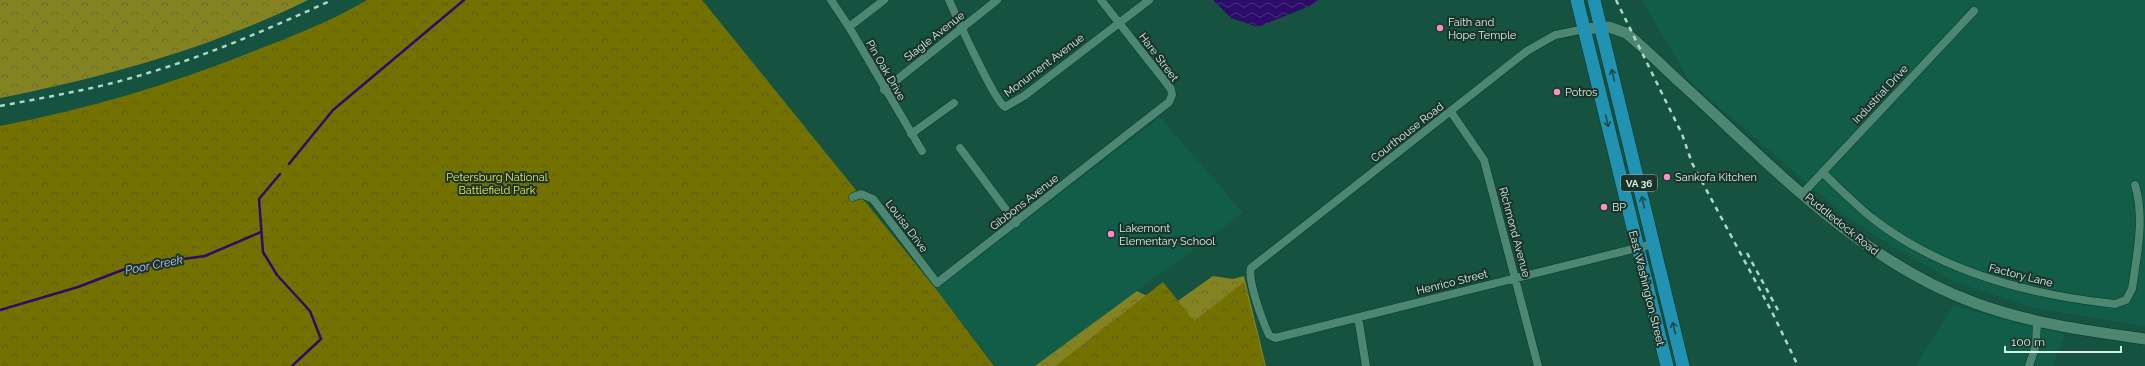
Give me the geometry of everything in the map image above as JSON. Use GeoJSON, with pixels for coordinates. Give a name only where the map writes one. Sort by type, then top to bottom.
{"type":"FeatureCollection","features":[{"type":"Feature","properties":{"kind":"highway","name":"East Washington Street"},"geometry":{"type":"LineString","coordinates":[[1577,0],[1667,366]]}},
{"type":"Feature","properties":{"kind":"highway","name":"East Washington Street"},"geometry":{"type":"LineString","coordinates":[[1594,0],[1683,366]]}},
{"type":"Feature","properties":{"kind":"main road","name":"Puddledock Road"},"geometry":{"type":"LineString","coordinates":[[1585,29],[1601,27],[1618,30],[1636,41],[1803,193],[1871,249],[1919,278],[1974,303],[2037,321],[2145,339]]}},
{"type":"Feature","properties":{"kind":"street","name":"Pin Oak Drive"},"geometry":{"type":"LineString","coordinates":[[831,0],[849,27],[884,90],[922,151]]}},
{"type":"Feature","properties":{"kind":"street"},"geometry":{"type":"LineString","coordinates":[[849,27],[884,0]]}},
{"type":"Feature","properties":{"kind":"street"},"geometry":{"type":"LineString","coordinates":[[950,0],[963,27]]}},
{"type":"Feature","properties":{"kind":"street","name":"Slagle Avenue"},"geometry":{"type":"LineString","coordinates":[[884,90],[997,0]]}},
{"type":"Feature","properties":{"kind":"street","name":"Hare Street"},"geometry":{"type":"LineString","coordinates":[[1101,0],[1171,89],[1172,95],[1169,102],[1124,138]]}},
{"type":"Feature","properties":{"kind":"street","name":"Monument Avenue"},"geometry":{"type":"LineString","coordinates":[[963,27],[997,96],[1005,107],[1024,96],[1149,0]]}},
{"type":"Feature","properties":{"kind":"street","name":"Industrial Drive"},"geometry":{"type":"LineString","coordinates":[[1803,193],[1974,11]]}},
{"type":"Feature","properties":{"kind":"street","name":"Courthouse Road"},"geometry":{"type":"LineString","coordinates":[[1271,337],[1264,323],[1250,276],[1251,268],[1527,51],[1555,35],[1585,29]]}},
{"type":"Feature","properties":{"kind":"street"},"geometry":{"type":"LineString","coordinates":[[911,134],[954,103]]}},
{"type":"Feature","properties":{"kind":"street","name":"Richmond Avenue"},"geometry":{"type":"LineString","coordinates":[[1451,112],[1484,160],[1538,366]]}},
{"type":"Feature","properties":{"kind":"street","name":"Gibbons Avenue"},"geometry":{"type":"LineString","coordinates":[[937,284],[1124,138]]}},
{"type":"Feature","properties":{"kind":"street"},"geometry":{"type":"LineString","coordinates":[[960,148],[1016,223]]}},
{"type":"Feature","properties":{"kind":"street","name":"Factory Lane"},"geometry":{"type":"LineString","coordinates":[[1822,173],[1873,218],[1909,242],[1961,268],[2019,288],[2115,304],[2126,300],[2132,289],[2142,212],[2140,196],[2135,185]]}},
{"type":"Feature","properties":{"kind":"street","name":"Louisa Drive"},"geometry":{"type":"LineString","coordinates":[[853,197],[866,194],[873,199],[937,284]]}},
{"type":"Feature","properties":{"kind":"street","name":"Henrico Street"},"geometry":{"type":"LineString","coordinates":[[1271,337],[1275,338],[1653,244]]}},
{"type":"Feature","properties":{"kind":"street"},"geometry":{"type":"LineString","coordinates":[[1358,317],[1366,366]]}},
{"type":"Feature","properties":{"kind":"street"},"geometry":{"type":"LineString","coordinates":[[2029,366],[2036,345],[2037,321]]}},
{"type":"Feature","properties":{"kind":"shaded area"},"geometry":{"type":"Polygon","coordinates":[[[1642,0],[2145,0],[2145,326],[2031,307],[1955,282],[1893,247],[1842,213],[1690,82],[1642,0]]]}},
{"type":"Feature","properties":{"kind":"shaded area","name":"Lakemont Elementary School"},"geometry":{"type":"Polygon","coordinates":[[[1160,117],[1243,213],[1035,366],[996,366],[936,289],[1160,117]]]}},
{"type":"Feature","properties":{"kind":"shaded area"},"geometry":{"type":"Polygon","coordinates":[[[1953,306],[2065,334],[2053,366],[1916,366],[1953,306]]]}},
{"type":"Feature","properties":{"kind":"green space"},"geometry":{"type":"Polygon","coordinates":[[[0,0],[308,0],[234,33],[196,47],[79,81],[0,98],[0,0]]]}},
{"type":"Feature","properties":{"kind":"green space","name":"Petersburg National Battlefield Park"},"geometry":{"type":"Polygon","coordinates":[[[367,0],[702,0],[936,289],[994,366],[0,366],[0,126],[66,112],[164,84],[300,33],[328,21],[367,0]]]}},
{"type":"Feature","properties":{"kind":"green space"},"geometry":{"type":"Polygon","coordinates":[[[1213,276],[1233,279],[1244,276],[1266,366],[1035,366],[1137,291],[1151,298],[1124,339],[1213,276]]]}},
{"type":"Feature","properties":{"kind":"green space"},"geometry":{"type":"Polygon","coordinates":[[[1163,282],[1194,321],[1244,282],[1265,366],[1055,366],[1163,282]]]}},
{"type":"Feature","properties":{"kind":"water"},"geometry":{"type":"Polygon","coordinates":[[[1213,0],[1318,0],[1312,5],[1258,27],[1231,18],[1213,0]]]}},
{"type":"Feature","properties":{"kind":"waterway"},"geometry":{"type":"LineString","coordinates":[[289,164],[333,110],[464,0]]}},
{"type":"Feature","properties":{"kind":"waterway"},"geometry":{"type":"LineString","coordinates":[[280,174],[259,199],[263,252],[277,275],[310,311],[321,339],[292,366]]}},
{"type":"Feature","properties":{"kind":"waterway","name":"Poor Creek"},"geometry":{"type":"LineString","coordinates":[[0,310],[78,287],[133,266],[205,256],[261,232]]}},
{"type":"Feature","properties":{"kind":"railway"},"geometry":{"type":"LineString","coordinates":[[0,106],[96,87],[157,70],[216,50],[275,26],[332,0]]}},
{"type":"Feature","properties":{"kind":"railway"},"geometry":{"type":"LineString","coordinates":[[1616,0],[1682,134],[1692,163],[1773,314],[1798,366]]}},
{"type":"Feature","properties":{"kind":"railway"},"geometry":{"type":"LineString","coordinates":[[1747,253],[1779,312]]}},
{"type":"Feature","properties":{"kind":"place","name":"Faith and Hope Temple"},"geometry":{"type":"Point","coordinates":[1440,28]}},
{"type":"Feature","properties":{"kind":"place","name":"Potros"},"geometry":{"type":"Point","coordinates":[1557,92]}},
{"type":"Feature","properties":{"kind":"place","name":"Sankofa Kitchen"},"geometry":{"type":"Point","coordinates":[1667,177]}},
{"type":"Feature","properties":{"kind":"place","name":"BP"},"geometry":{"type":"Point","coordinates":[1604,207]}},
{"type":"Feature","properties":{"kind":"place","name":"Lakemont Elementary School"},"geometry":{"type":"Point","coordinates":[1111,234]}}]}
